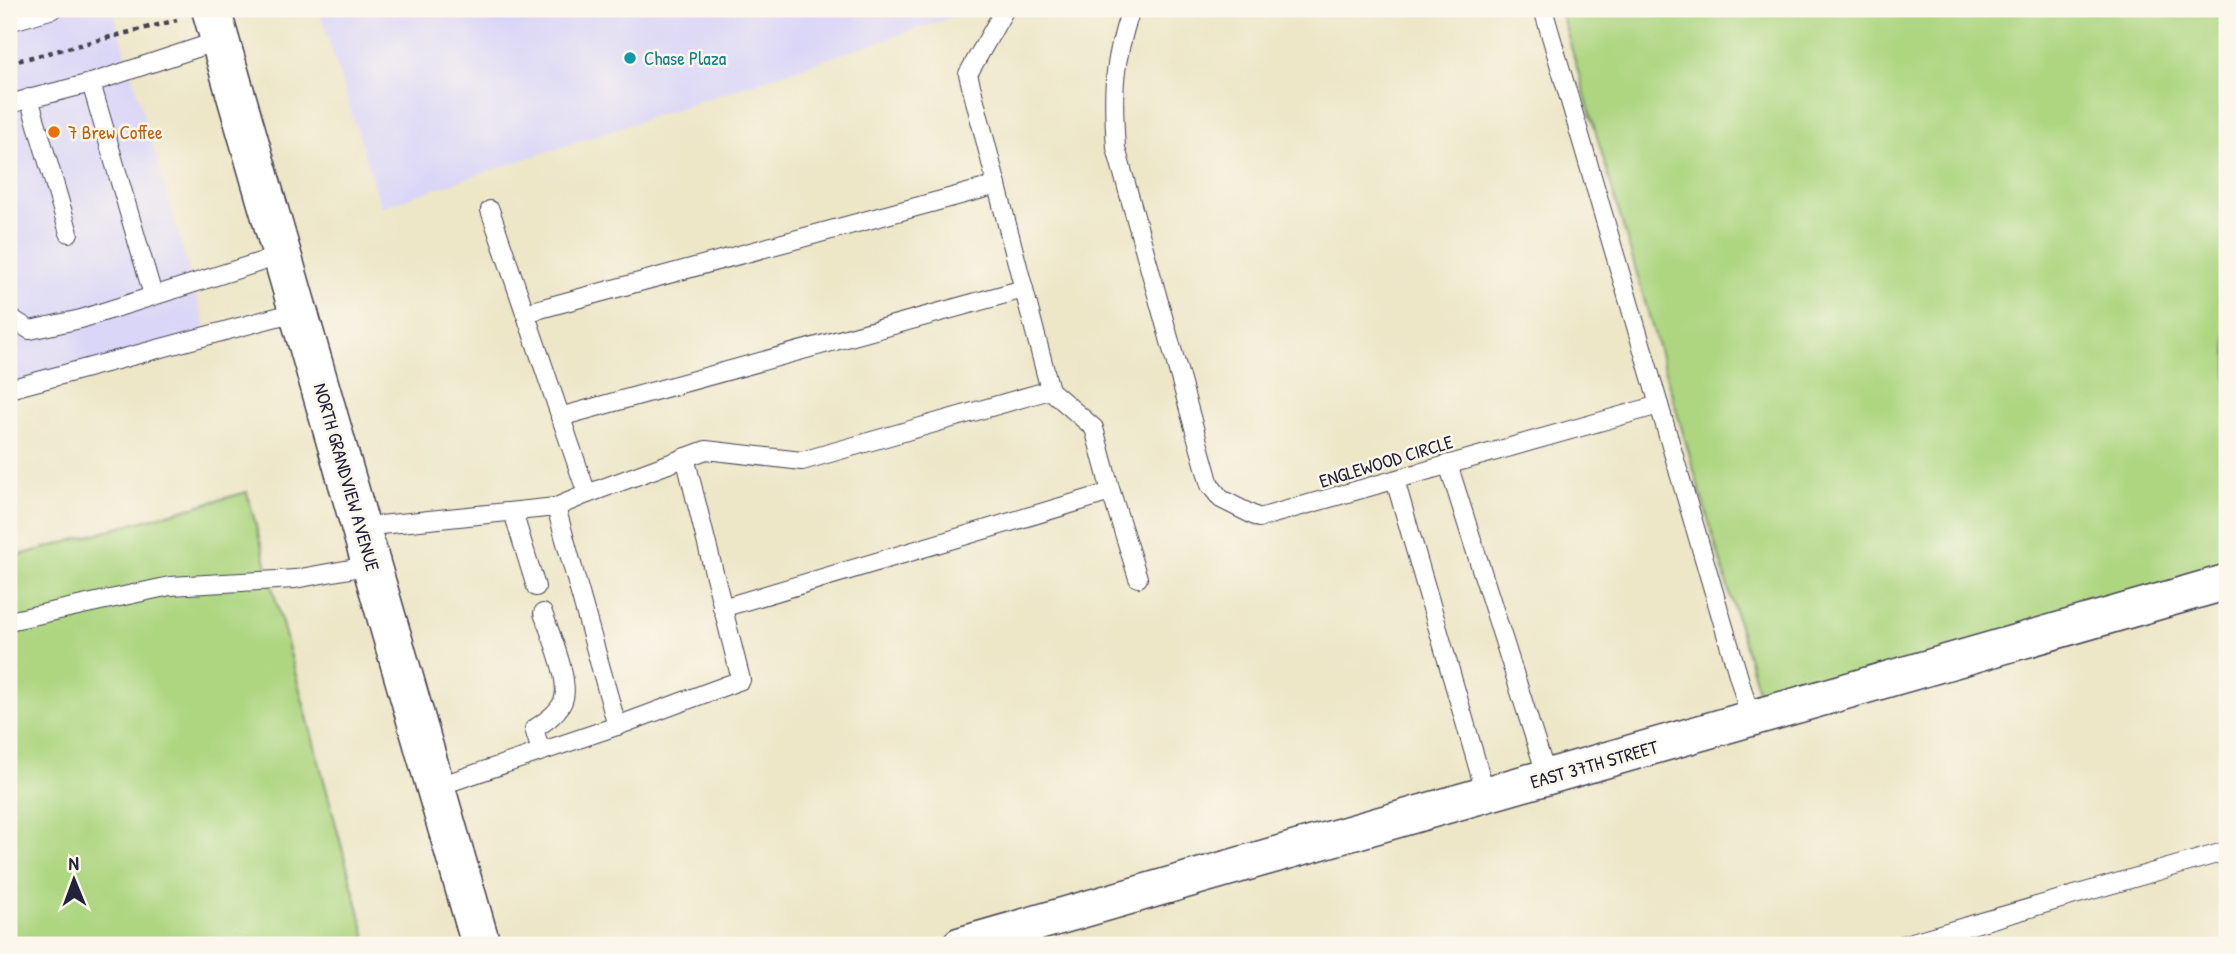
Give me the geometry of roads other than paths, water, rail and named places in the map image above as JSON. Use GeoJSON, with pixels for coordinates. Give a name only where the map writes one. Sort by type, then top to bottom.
{"type":"FeatureCollection","features":[{"type":"Feature","properties":{"kind":"main road","name":"NORTH GRANDVIEW AVENUE"},"geometry":{"type":"LineString","coordinates":[[215,20],[481,945]]}},
{"type":"Feature","properties":{"kind":"street","name":"EAST 37TH STREET"},"geometry":{"type":"LineString","coordinates":[[960,945],[2227,582]]}},
{"type":"Feature","properties":{"kind":"lane"},"geometry":{"type":"LineString","coordinates":[[9,22],[53,9]]}},
{"type":"Feature","properties":{"kind":"lane"},"geometry":{"type":"LineString","coordinates":[[1005,9],[968,74],[1050,390],[1094,428],[1138,578]]}},
{"type":"Feature","properties":{"kind":"lane","name":"ENGLEWOOD CIRCLE"},"geometry":{"type":"LineString","coordinates":[[1131,9],[1116,53],[1112,101],[1116,148],[1210,485],[1221,499],[1259,518],[1659,405]]}},
{"type":"Feature","properties":{"kind":"lane"},"geometry":{"type":"LineString","coordinates":[[1543,9],[1751,719]]}},
{"type":"Feature","properties":{"kind":"lane"},"geometry":{"type":"LineString","coordinates":[[9,104],[91,83],[215,20]]}},
{"type":"Feature","properties":{"kind":"lane"},"geometry":{"type":"LineString","coordinates":[[91,83],[153,295]]}},
{"type":"Feature","properties":{"kind":"lane"},"geometry":{"type":"LineString","coordinates":[[29,98],[69,233]]}},
{"type":"Feature","properties":{"kind":"lane"},"geometry":{"type":"LineString","coordinates":[[525,313],[997,185]]}},
{"type":"Feature","properties":{"kind":"lane"},"geometry":{"type":"LineString","coordinates":[[490,210],[587,494]]}},
{"type":"Feature","properties":{"kind":"lane"},"geometry":{"type":"LineString","coordinates":[[9,317],[30,330],[81,319],[282,254]]}},
{"type":"Feature","properties":{"kind":"lane"},"geometry":{"type":"LineString","coordinates":[[560,417],[1024,289]]}},
{"type":"Feature","properties":{"kind":"lane"},"geometry":{"type":"LineString","coordinates":[[9,389],[299,311]]}},
{"type":"Feature","properties":{"kind":"lane"},"geometry":{"type":"LineString","coordinates":[[361,527],[556,507],[706,450],[802,461],[1050,390]]}},
{"type":"Feature","properties":{"kind":"lane"},"geometry":{"type":"LineString","coordinates":[[436,787],[617,726],[741,680],[685,457]]}},
{"type":"Feature","properties":{"kind":"lane"},"geometry":{"type":"LineString","coordinates":[[1448,464],[1546,778]]}},
{"type":"Feature","properties":{"kind":"lane"},"geometry":{"type":"LineString","coordinates":[[1395,480],[1486,795]]}},
{"type":"Feature","properties":{"kind":"lane"},"geometry":{"type":"LineString","coordinates":[[722,608],[1111,492]]}},
{"type":"Feature","properties":{"kind":"lane"},"geometry":{"type":"LineString","coordinates":[[556,507],[617,726]]}},
{"type":"Feature","properties":{"kind":"lane"},"geometry":{"type":"LineString","coordinates":[[513,512],[536,587]]}},
{"type":"Feature","properties":{"kind":"lane"},"geometry":{"type":"LineString","coordinates":[[9,621],[170,586],[295,579],[372,565]]}},
{"type":"Feature","properties":{"kind":"lane"},"geometry":{"type":"LineString","coordinates":[[541,751],[534,729],[550,719],[564,699],[564,677],[544,612]]}},
{"type":"Feature","properties":{"kind":"lane"},"geometry":{"type":"LineString","coordinates":[[1902,945],[2227,851]]}},
{"type":"Feature","properties":{"kind":"place","name":"Chase Plaza"},"geometry":{"type":"Point","coordinates":[630,58]}},
{"type":"Feature","properties":{"kind":"place","name":"7 Brew Coffee"},"geometry":{"type":"Point","coordinates":[54,132]}}]}
